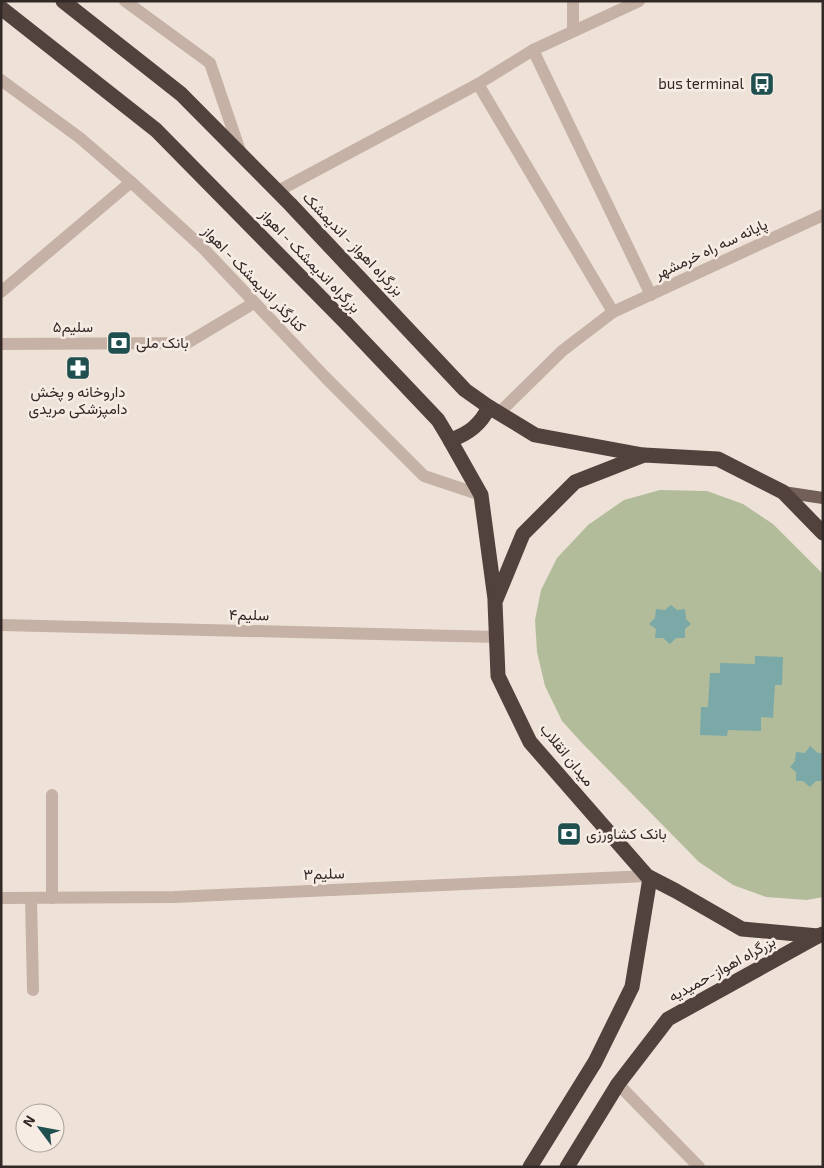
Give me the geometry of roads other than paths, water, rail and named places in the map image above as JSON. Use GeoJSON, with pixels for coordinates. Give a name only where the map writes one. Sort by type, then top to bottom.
{"type":"FeatureCollection","features":[{"type":"Feature","properties":{"kind":"highway","name":"بزرگراه اهواز - اندیمشک"},"geometry":{"type":"LineString","coordinates":[[63,1],[181,94],[375,292],[465,390],[535,435],[644,456]]}},
{"type":"Feature","properties":{"kind":"highway","name":"بزرگراه اندیمشک - اهواز"},"geometry":{"type":"LineString","coordinates":[[1,8],[156,130],[345,322],[438,420],[482,494],[496,602]]}},
{"type":"Feature","properties":{"kind":"highway"},"geometry":{"type":"LineString","coordinates":[[450,440],[474,429],[494,410]]}},
{"type":"Feature","properties":{"kind":"highway","name":"میدان انقلاب"},"geometry":{"type":"LineString","coordinates":[[821,935],[742,929],[649,877],[530,742],[498,676],[496,602],[523,534],[575,482],[644,456],[718,459],[783,492],[823,533]]}},
{"type":"Feature","properties":{"kind":"highway"},"geometry":{"type":"LineString","coordinates":[[530,1167],[595,1062],[632,987],[649,877]]}},
{"type":"Feature","properties":{"kind":"highway","name":"بزرگراه اهواز-حمیدیه"},"geometry":{"type":"LineString","coordinates":[[567,1167],[618,1084],[668,1019],[821,935]]}},
{"type":"Feature","properties":{"kind":"main road"},"geometry":{"type":"LineString","coordinates":[[783,492],[823,498]]}},
{"type":"Feature","properties":{"kind":"street"},"geometry":{"type":"LineString","coordinates":[[125,1],[210,63],[240,154]]}},
{"type":"Feature","properties":{"kind":"street"},"geometry":{"type":"LineString","coordinates":[[573,1],[574,31]]}},
{"type":"Feature","properties":{"kind":"street"},"geometry":{"type":"LineString","coordinates":[[278,191],[478,84],[533,50],[639,1]]}},
{"type":"Feature","properties":{"kind":"street"},"geometry":{"type":"LineString","coordinates":[[533,50],[651,295]]}},
{"type":"Feature","properties":{"kind":"street","name":"کنارگذر اندیمشک - اهواز"},"geometry":{"type":"LineString","coordinates":[[1,80],[80,138],[202,247],[326,378],[424,476],[482,494]]}},
{"type":"Feature","properties":{"kind":"street"},"geometry":{"type":"LineString","coordinates":[[478,84],[613,312]]}},
{"type":"Feature","properties":{"kind":"street"},"geometry":{"type":"LineString","coordinates":[[1,292],[131,182]]}},
{"type":"Feature","properties":{"kind":"street","name":"پایانه سه راه خرمشهر"},"geometry":{"type":"LineString","coordinates":[[494,410],[562,351],[613,312],[823,215]]}},
{"type":"Feature","properties":{"kind":"street","name":"سلیم۵"},"geometry":{"type":"LineString","coordinates":[[1,344],[187,343],[254,303]]}},
{"type":"Feature","properties":{"kind":"street","name":"سلیم۴"},"geometry":{"type":"LineString","coordinates":[[1,626],[497,637]]}},
{"type":"Feature","properties":{"kind":"street"},"geometry":{"type":"LineString","coordinates":[[52,795],[52,898]]}},
{"type":"Feature","properties":{"kind":"street","name":"سلیم۳"},"geometry":{"type":"LineString","coordinates":[[1,898],[174,897],[649,877]]}},
{"type":"Feature","properties":{"kind":"street"},"geometry":{"type":"LineString","coordinates":[[31,898],[33,990]]}},
{"type":"Feature","properties":{"kind":"street"},"geometry":{"type":"LineString","coordinates":[[618,1084],[699,1167]]}},
{"type":"Feature","properties":{"kind":"water"},"geometry":{"type":"Polygon","coordinates":[[[671,605],[677,610],[685,609],[686,619],[691,624],[685,629],[685,638],[676,638],[670,644],[663,638],[655,638],[656,629],[649,624],[655,618],[656,609],[665,610],[671,605]]]}},
{"type":"Feature","properties":{"kind":"water"},"geometry":{"type":"Polygon","coordinates":[[[755,656],[783,657],[782,685],[775,685],[773,718],[761,717],[761,731],[728,730],[727,736],[700,735],[701,707],[708,707],[710,673],[720,673],[720,663],[755,664],[755,656]]]}},
{"type":"Feature","properties":{"kind":"water"},"geometry":{"type":"Polygon","coordinates":[[[810,746],[818,753],[823,753],[823,781],[816,781],[810,787],[803,781],[796,781],[796,772],[790,767],[795,761],[796,752],[805,753],[810,746]]]}},
{"type":"Feature","properties":{"kind":"place","name":"bus terminal"},"geometry":{"type":"Point","coordinates":[762,84]}},
{"type":"Feature","properties":{"kind":"place","name":"بانک ملی"},"geometry":{"type":"Point","coordinates":[119,343]}},
{"type":"Feature","properties":{"kind":"place","name":"داروخانه و پخش دامپزشکی مریدی"},"geometry":{"type":"Point","coordinates":[78,368]}},
{"type":"Feature","properties":{"kind":"place","name":"بانک کشاورزی"},"geometry":{"type":"Point","coordinates":[569,834]}}]}
